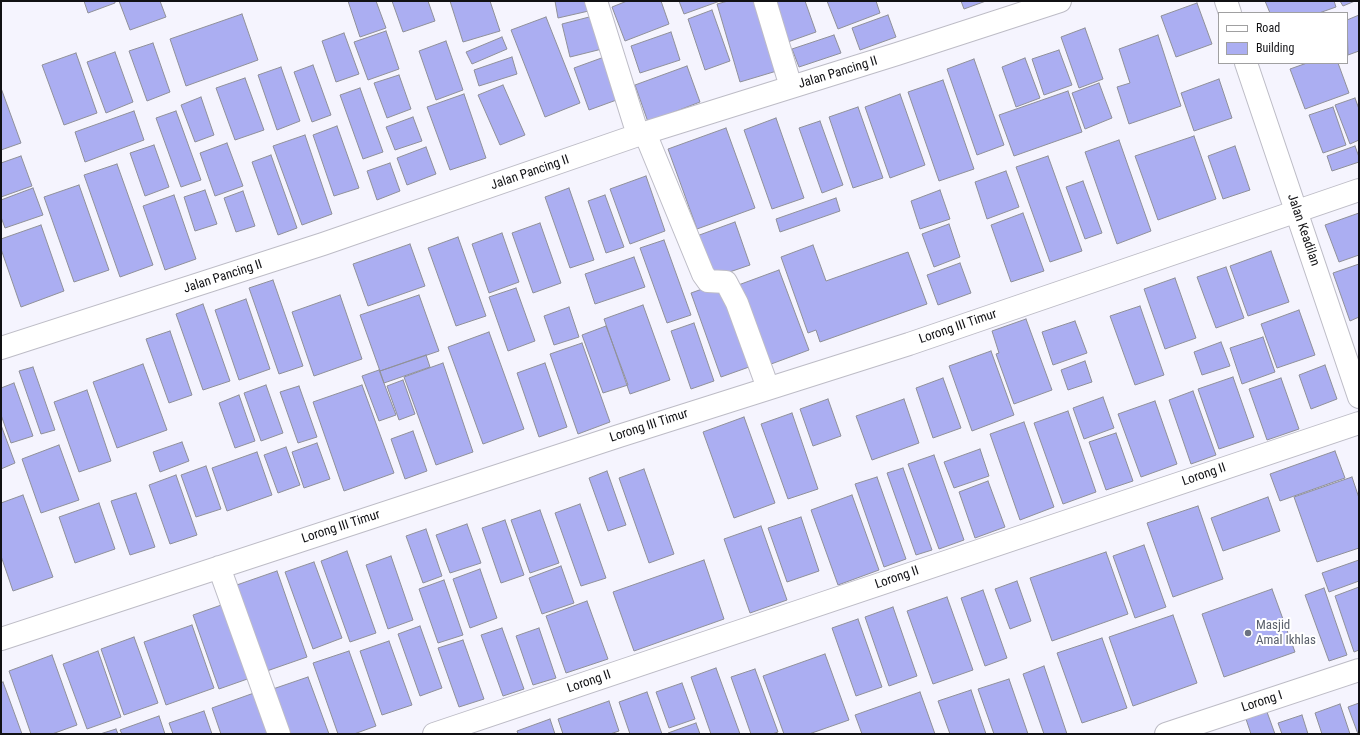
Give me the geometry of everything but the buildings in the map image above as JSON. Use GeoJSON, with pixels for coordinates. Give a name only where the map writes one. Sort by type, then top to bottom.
{"type":"FeatureCollection","features":[{"type":"Feature","properties":{"kind":"street"},"geometry":{"type":"LineString","coordinates":[[596,1],[642,134],[703,274],[708,281],[726,282],[738,303],[768,388]]}},
{"type":"Feature","properties":{"kind":"street"},"geometry":{"type":"LineString","coordinates":[[765,1],[791,87]]}},
{"type":"Feature","properties":{"kind":"street","name":"Jalan Pancing II"},"geometry":{"type":"LineString","coordinates":[[1,348],[323,244],[642,134],[1060,1]]}},
{"type":"Feature","properties":{"kind":"street"},"geometry":{"type":"LineString","coordinates":[[1226,1],[1230,12]]}},
{"type":"Feature","properties":{"kind":"street","name":"Jalan Keadilan"},"geometry":{"type":"LineString","coordinates":[[1246,64],[1359,397]]}},
{"type":"Feature","properties":{"kind":"street","name":"Lorong III Timur"},"geometry":{"type":"LineString","coordinates":[[1,639],[619,436],[909,344],[1359,190]]}},
{"type":"Feature","properties":{"kind":"street","name":"Lorong II"},"geometry":{"type":"LineString","coordinates":[[434,734],[1359,423]]}},
{"type":"Feature","properties":{"kind":"street"},"geometry":{"type":"LineString","coordinates":[[219,567],[279,734]]}},
{"type":"Feature","properties":{"kind":"street","name":"Lorong I"},"geometry":{"type":"LineString","coordinates":[[1166,734],[1359,670]]}},
{"type":"Feature","properties":{"kind":"place","name":"Masjid Amal Ikhlas"},"geometry":{"type":"Point","coordinates":[1248,633]}}]}
